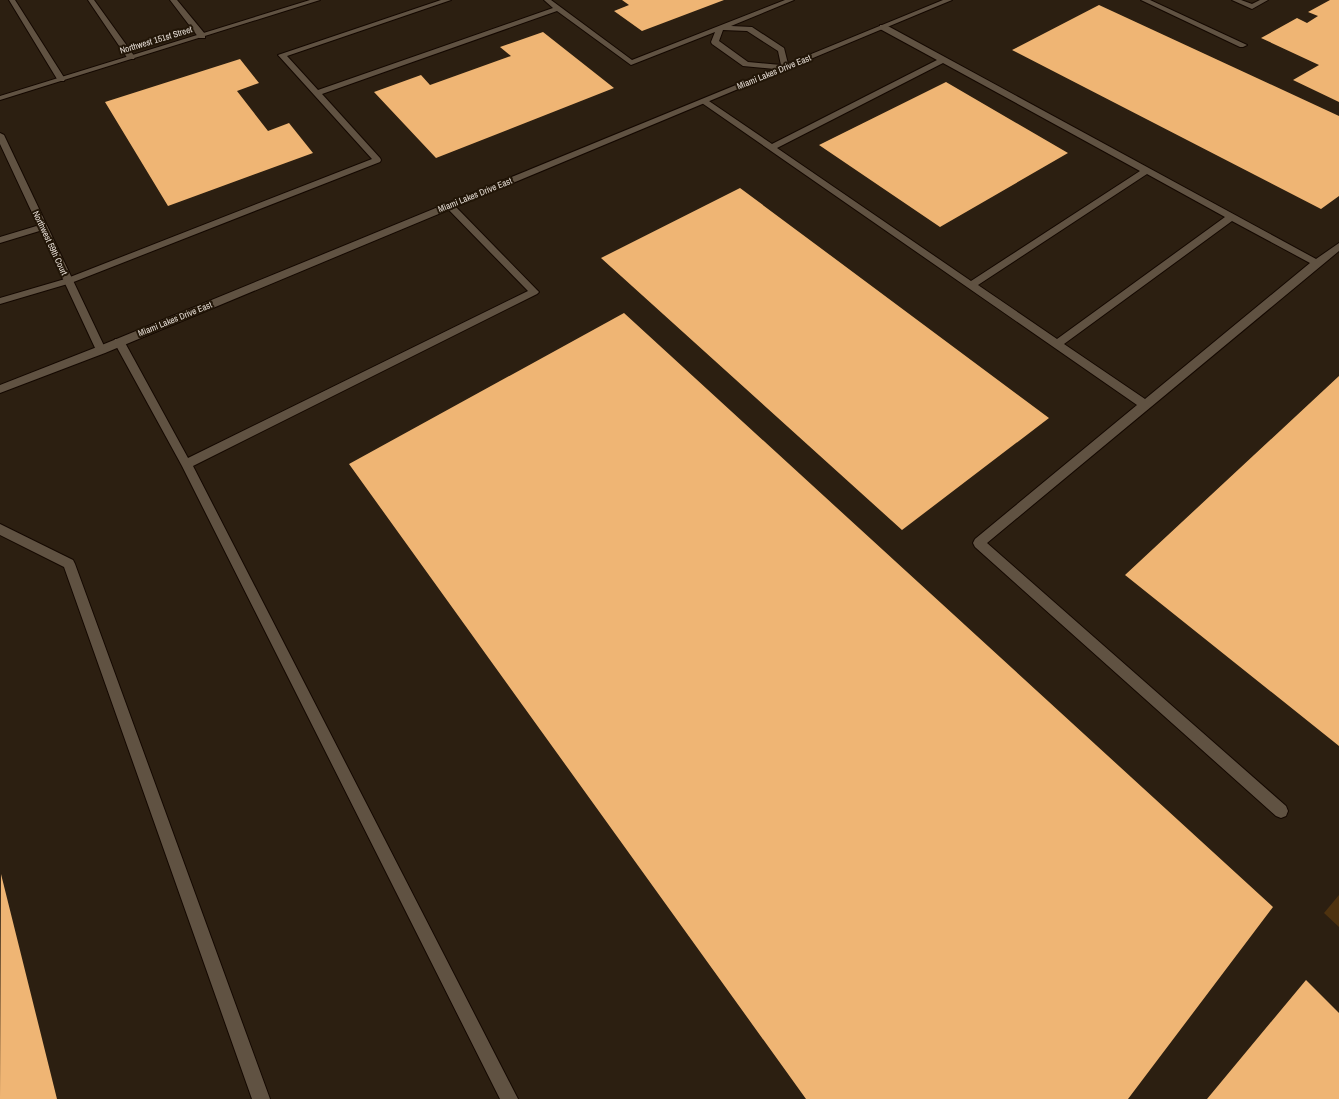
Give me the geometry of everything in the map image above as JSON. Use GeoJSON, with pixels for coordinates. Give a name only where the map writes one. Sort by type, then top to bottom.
{"type":"FeatureCollection","features":[{"type":"Feature","properties":{"kind":"main road"},"geometry":{"type":"LineString","coordinates":[[12,0],[61,79]]}},
{"type":"Feature","properties":{"kind":"main road"},"geometry":{"type":"LineString","coordinates":[[91,0],[131,57]]}},
{"type":"Feature","properties":{"kind":"main road"},"geometry":{"type":"LineString","coordinates":[[173,0],[202,36]]}},
{"type":"Feature","properties":{"kind":"main road","name":"Northwest 151st Street"},"geometry":{"type":"LineString","coordinates":[[0,98],[317,0]]}},
{"type":"Feature","properties":{"kind":"main road"},"geometry":{"type":"LineString","coordinates":[[0,301],[68,280],[377,160],[282,55],[448,0]]}},
{"type":"Feature","properties":{"kind":"main road"},"geometry":{"type":"LineString","coordinates":[[547,0],[631,63],[791,0]]}},
{"type":"Feature","properties":{"kind":"main road","name":"Miami Lakes Drive East"},"geometry":{"type":"LineString","coordinates":[[0,389],[101,350],[949,0]]}},
{"type":"Feature","properties":{"kind":"main road"},"geometry":{"type":"LineString","coordinates":[[1144,0],[1243,45]]}},
{"type":"Feature","properties":{"kind":"main road"},"geometry":{"type":"LineString","coordinates":[[1235,0],[1252,7],[1265,0]]}},
{"type":"Feature","properties":{"kind":"main road"},"geometry":{"type":"LineString","coordinates":[[317,93],[558,8]]}},
{"type":"Feature","properties":{"kind":"main road"},"geometry":{"type":"LineString","coordinates":[[883,27],[1317,263]]}},
{"type":"Feature","properties":{"kind":"main road"},"geometry":{"type":"LineString","coordinates":[[720,28],[749,29],[781,50],[785,68],[746,64],[715,42],[720,28]]}},
{"type":"Feature","properties":{"kind":"main road"},"geometry":{"type":"LineString","coordinates":[[771,148],[942,60]]}},
{"type":"Feature","properties":{"kind":"main road"},"geometry":{"type":"LineString","coordinates":[[703,102],[1145,405]]}},
{"type":"Feature","properties":{"kind":"main road","name":"Northwest 59th Court"},"geometry":{"type":"LineString","coordinates":[[0,136],[101,350]]}},
{"type":"Feature","properties":{"kind":"main road"},"geometry":{"type":"LineString","coordinates":[[970,285],[1146,170]]}},
{"type":"Feature","properties":{"kind":"main road"},"geometry":{"type":"LineString","coordinates":[[186,464],[534,292],[450,206]]}},
{"type":"Feature","properties":{"kind":"main road"},"geometry":{"type":"LineString","coordinates":[[1056,344],[1231,217]]}},
{"type":"Feature","properties":{"kind":"main road"},"geometry":{"type":"LineString","coordinates":[[0,240],[43,227]]}},
{"type":"Feature","properties":{"kind":"main road"},"geometry":{"type":"LineString","coordinates":[[1280,810],[979,543],[1339,246]]}},
{"type":"Feature","properties":{"kind":"main road"},"geometry":{"type":"LineString","coordinates":[[119,342],[186,464],[509,1099]]}},
{"type":"Feature","properties":{"kind":"main road"},"geometry":{"type":"LineString","coordinates":[[0,529],[69,564],[261,1099]]}},
{"type":"Feature","properties":{"kind":"shaded area"},"geometry":{"type":"Polygon","coordinates":[[[1339,895],[1339,927],[1324,913],[1339,895]]]}},
{"type":"Feature","properties":{"kind":"building"},"geometry":{"type":"Polygon","coordinates":[[[622,0],[724,0],[642,31],[614,11],[629,5],[622,0]]]}},
{"type":"Feature","properties":{"kind":"building"},"geometry":{"type":"Polygon","coordinates":[[[1330,0],[1339,0],[1339,102],[1293,80],[1319,65],[1261,38],[1297,18],[1307,23],[1318,16],[1308,12],[1330,0]]]}},
{"type":"Feature","properties":{"kind":"building"},"geometry":{"type":"Polygon","coordinates":[[[1099,5],[1339,116],[1339,196],[1321,209],[1012,50],[1099,5]]]}},
{"type":"Feature","properties":{"kind":"building"},"geometry":{"type":"Polygon","coordinates":[[[543,32],[614,88],[436,158],[374,92],[421,75],[430,85],[511,56],[500,47],[543,32]]]}},
{"type":"Feature","properties":{"kind":"building"},"geometry":{"type":"Polygon","coordinates":[[[240,59],[259,83],[237,91],[268,131],[289,123],[313,153],[168,206],[105,102],[240,59]]]}},
{"type":"Feature","properties":{"kind":"building"},"geometry":{"type":"Polygon","coordinates":[[[946,82],[1068,153],[940,227],[819,145],[946,82]]]}},
{"type":"Feature","properties":{"kind":"building"},"geometry":{"type":"Polygon","coordinates":[[[740,188],[1049,418],[902,530],[601,258],[740,188]]]}},
{"type":"Feature","properties":{"kind":"building"},"geometry":{"type":"Polygon","coordinates":[[[624,313],[1273,907],[1128,1099],[806,1099],[349,464],[624,313]]]}},
{"type":"Feature","properties":{"kind":"building"},"geometry":{"type":"Polygon","coordinates":[[[1339,376],[1339,746],[1125,575],[1339,376]]]}},
{"type":"Feature","properties":{"kind":"building"},"geometry":{"type":"Polygon","coordinates":[[[1,874],[57,1099],[0,1099],[1,874]]]}},
{"type":"Feature","properties":{"kind":"building"},"geometry":{"type":"Polygon","coordinates":[[[1306,980],[1339,1013],[1339,1099],[1207,1099],[1306,980]]]}}]}
